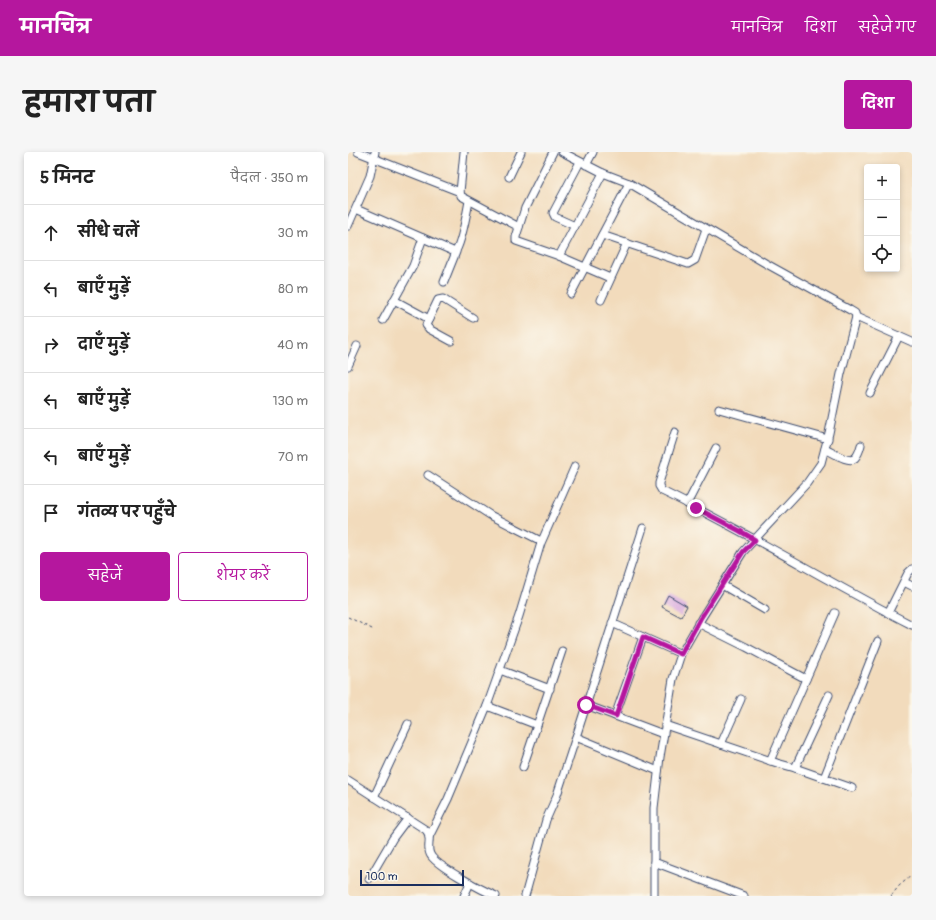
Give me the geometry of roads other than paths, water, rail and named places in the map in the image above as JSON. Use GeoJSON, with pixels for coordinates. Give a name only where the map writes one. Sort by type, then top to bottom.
{"type":"FeatureCollection","features":[{"type":"Feature","properties":{"kind":"street"},"geometry":{"type":"LineString","coordinates":[[358,152],[374,156],[460,192]]}},
{"type":"Feature","properties":{"kind":"street"},"geometry":{"type":"LineString","coordinates":[[464,152],[460,192],[463,198],[519,227]]}},
{"type":"Feature","properties":{"kind":"street"},"geometry":{"type":"LineString","coordinates":[[509,177],[521,152]]}},
{"type":"Feature","properties":{"kind":"street"},"geometry":{"type":"LineString","coordinates":[[553,152],[525,208],[516,239],[518,242],[560,256],[610,278]]}},
{"type":"Feature","properties":{"kind":"street"},"geometry":{"type":"LineString","coordinates":[[562,152],[603,173],[628,183],[765,263],[850,310],[855,313],[856,317],[912,342]]}},
{"type":"Feature","properties":{"kind":"street"},"geometry":{"type":"LineString","coordinates":[[575,226],[555,217],[553,213],[583,163],[593,152]]}},
{"type":"Feature","properties":{"kind":"street"},"geometry":{"type":"LineString","coordinates":[[348,226],[370,176],[374,156]]}},
{"type":"Feature","properties":{"kind":"street"},"geometry":{"type":"LineString","coordinates":[[560,256],[603,173]]}},
{"type":"Feature","properties":{"kind":"street"},"geometry":{"type":"LineString","coordinates":[[571,294],[628,183]]}},
{"type":"Feature","properties":{"kind":"street"},"geometry":{"type":"LineString","coordinates":[[444,282],[459,243],[469,201]]}},
{"type":"Feature","properties":{"kind":"street"},"geometry":{"type":"LineString","coordinates":[[356,209],[456,252]]}},
{"type":"Feature","properties":{"kind":"street"},"geometry":{"type":"LineString","coordinates":[[602,234],[688,264],[695,260],[706,229]]}},
{"type":"Feature","properties":{"kind":"street"},"geometry":{"type":"LineString","coordinates":[[383,320],[413,266],[423,238]]}},
{"type":"Feature","properties":{"kind":"street"},"geometry":{"type":"LineString","coordinates":[[601,300],[627,243]]}},
{"type":"Feature","properties":{"kind":"street"},"geometry":{"type":"LineString","coordinates":[[451,341],[426,325],[438,300],[443,299],[472,318]]}},
{"type":"Feature","properties":{"kind":"street"},"geometry":{"type":"LineString","coordinates":[[394,300],[429,319]]}},
{"type":"Feature","properties":{"kind":"street"},"geometry":{"type":"LineString","coordinates":[[654,896],[654,808],[658,771],[664,725],[673,679],[681,654],[698,623],[743,552],[807,483],[821,463],[828,439],[841,374],[856,317]]}},
{"type":"Feature","properties":{"kind":"street"},"geometry":{"type":"LineString","coordinates":[[870,393],[899,336]]}},
{"type":"Feature","properties":{"kind":"street"},"geometry":{"type":"LineString","coordinates":[[348,366],[357,346]]}},
{"type":"Feature","properties":{"kind":"street"},"geometry":{"type":"LineString","coordinates":[[719,409],[828,439]]}},
{"type":"Feature","properties":{"kind":"street"},"geometry":{"type":"LineString","coordinates":[[675,432],[658,486],[662,491],[727,524],[912,625]]}},
{"type":"Feature","properties":{"kind":"street"},"geometry":{"type":"LineString","coordinates":[[825,449],[844,459],[851,460],[855,458],[861,446]]}},
{"type":"Feature","properties":{"kind":"street"},"geometry":{"type":"LineString","coordinates":[[688,504],[716,448]]}},
{"type":"Feature","properties":{"kind":"street"},"geometry":{"type":"LineString","coordinates":[[429,837],[448,799],[487,706],[518,616],[541,541],[575,466]]}},
{"type":"Feature","properties":{"kind":"street"},"geometry":{"type":"LineString","coordinates":[[428,475],[490,515],[541,541]]}},
{"type":"Feature","properties":{"kind":"street"},"geometry":{"type":"LineString","coordinates":[[525,896],[546,820],[557,795],[576,738],[643,528]]}},
{"type":"Feature","properties":{"kind":"street"},"geometry":{"type":"LineString","coordinates":[[888,612],[908,573],[912,569]]}},
{"type":"Feature","properties":{"kind":"street"},"geometry":{"type":"LineString","coordinates":[[904,582],[912,586]]}},
{"type":"Feature","properties":{"kind":"street"},"geometry":{"type":"LineString","coordinates":[[722,585],[765,610]]}},
{"type":"Feature","properties":{"kind":"street"},"geometry":{"type":"LineString","coordinates":[[770,761],[835,613]]}},
{"type":"Feature","properties":{"kind":"street"},"geometry":{"type":"LineString","coordinates":[[612,623],[681,654]]}},
{"type":"Feature","properties":{"kind":"street"},"geometry":{"type":"LineString","coordinates":[[698,623],[746,646],[806,679]]}},
{"type":"Feature","properties":{"kind":"street"},"geometry":{"type":"LineString","coordinates":[[616,716],[643,637]]}},
{"type":"Feature","properties":{"kind":"street"},"geometry":{"type":"LineString","coordinates":[[824,778],[878,641]]}},
{"type":"Feature","properties":{"kind":"street"},"geometry":{"type":"LineString","coordinates":[[523,767],[562,651]]}},
{"type":"Feature","properties":{"kind":"street"},"geometry":{"type":"LineString","coordinates":[[500,670],[550,689]]}},
{"type":"Feature","properties":{"kind":"street"},"geometry":{"type":"LineString","coordinates":[[795,768],[829,695]]}},
{"type":"Feature","properties":{"kind":"street"},"geometry":{"type":"LineString","coordinates":[[721,744],[741,699]]}},
{"type":"Feature","properties":{"kind":"street"},"geometry":{"type":"LineString","coordinates":[[586,705],[663,734]]}},
{"type":"Feature","properties":{"kind":"street"},"geometry":{"type":"LineString","coordinates":[[487,706],[537,725]]}},
{"type":"Feature","properties":{"kind":"street"},"geometry":{"type":"LineString","coordinates":[[374,797],[408,724]]}},
{"type":"Feature","properties":{"kind":"street"},"geometry":{"type":"LineString","coordinates":[[664,725],[852,788]]}},
{"type":"Feature","properties":{"kind":"street"},"geometry":{"type":"LineString","coordinates":[[576,738],[658,771]]}},
{"type":"Feature","properties":{"kind":"street"},"geometry":{"type":"LineString","coordinates":[[348,780],[426,830],[429,837],[430,855],[434,860],[470,883],[480,892],[496,896]]}},
{"type":"Feature","properties":{"kind":"street"},"geometry":{"type":"LineString","coordinates":[[369,880],[393,838],[408,818]]}},
{"type":"Feature","properties":{"kind":"street"},"geometry":{"type":"LineString","coordinates":[[654,862],[744,896]]}},
{"type":"Feature","properties":{"kind":"street"},"geometry":{"type":"LineString","coordinates":[[464,896],[470,883]]}}]}
